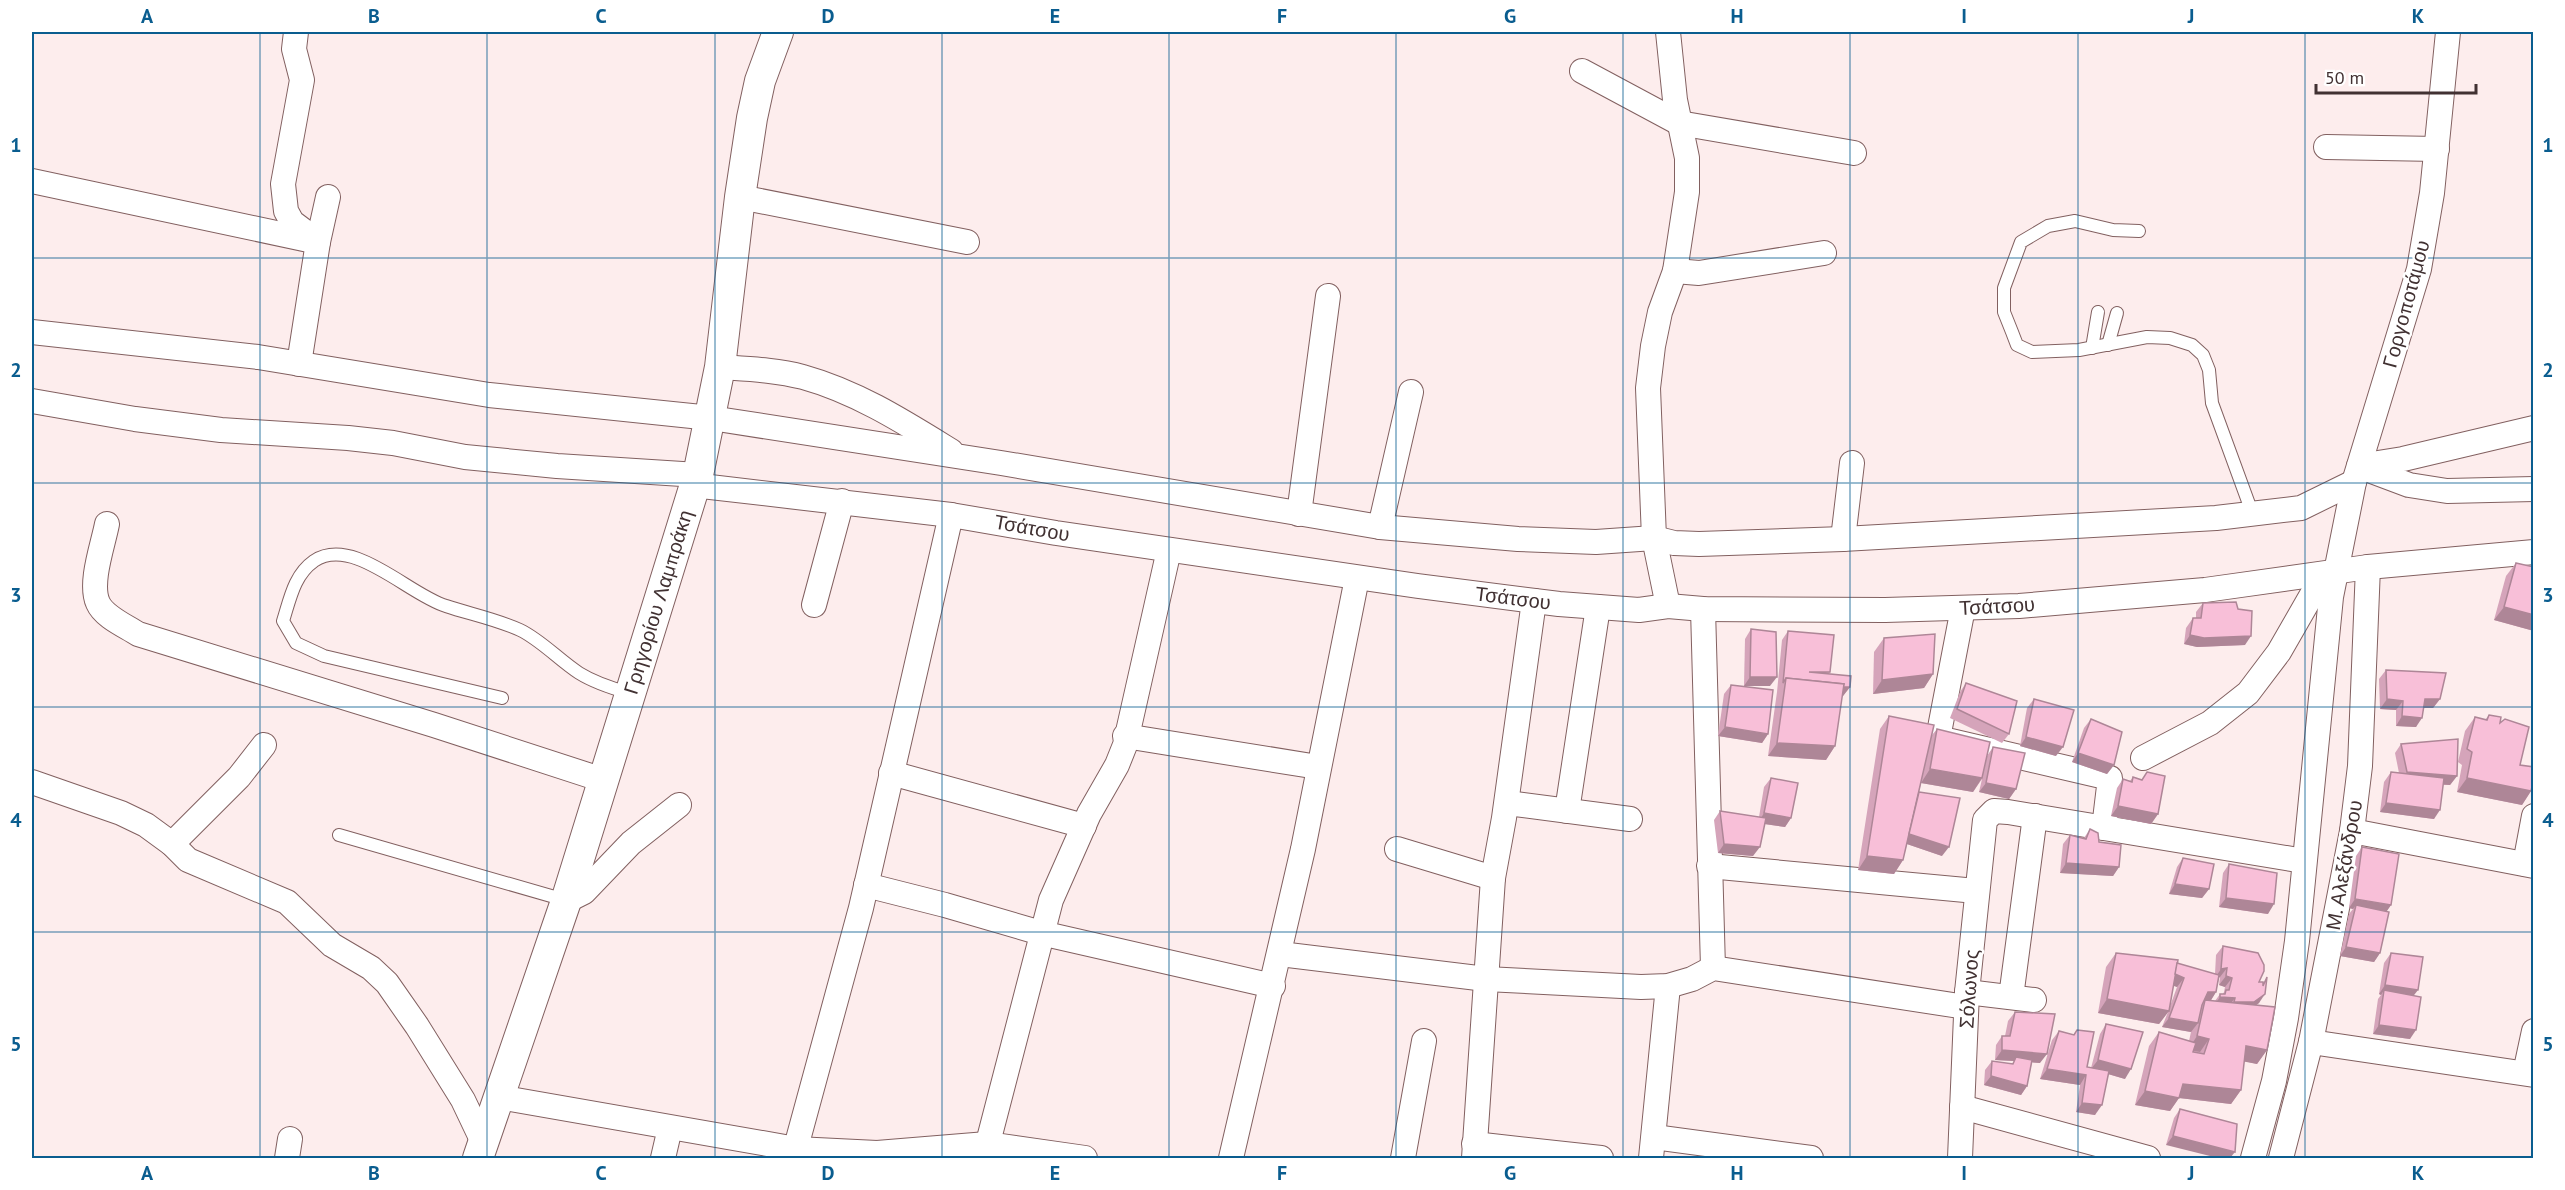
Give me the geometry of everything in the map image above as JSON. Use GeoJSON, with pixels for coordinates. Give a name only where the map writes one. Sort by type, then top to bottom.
{"type":"FeatureCollection","features":[{"type":"Feature","properties":{"kind":"street"},"geometry":{"type":"LineString","coordinates":[[296,32],[294,49],[302,80],[283,184],[286,211],[292,222],[318,242]]}},
{"type":"Feature","properties":{"kind":"street","name":"Γρηγορίου Λαμπράκη"},"geometry":{"type":"LineString","coordinates":[[480,1150],[566,901],[695,480],[711,418],[720,367],[740,196],[760,81],[778,32]]}},
{"type":"Feature","properties":{"kind":"street"},"geometry":{"type":"LineString","coordinates":[[1668,32],[1687,158],[1687,192],[1675,270],[1660,312],[1648,388],[1654,538],[1668,606]]}},
{"type":"Feature","properties":{"kind":"street","name":"Γοργοποτάμου"},"geometry":{"type":"LineString","coordinates":[[2337,571],[2357,474],[2419,269],[2437,149],[2448,32]]}},
{"type":"Feature","properties":{"kind":"street"},"geometry":{"type":"LineString","coordinates":[[1582,71],[1680,123],[1854,153]]}},
{"type":"Feature","properties":{"kind":"street"},"geometry":{"type":"LineString","coordinates":[[2326,147],[2437,149]]}},
{"type":"Feature","properties":{"kind":"street"},"geometry":{"type":"LineString","coordinates":[[32,181],[318,242]]}},
{"type":"Feature","properties":{"kind":"street"},"geometry":{"type":"LineString","coordinates":[[740,196],[967,242]]}},
{"type":"Feature","properties":{"kind":"street"},"geometry":{"type":"LineString","coordinates":[[299,364],[318,242],[328,197]]}},
{"type":"Feature","properties":{"kind":"street"},"geometry":{"type":"LineString","coordinates":[[1675,270],[1699,273],[1824,253]]}},
{"type":"Feature","properties":{"kind":"street"},"geometry":{"type":"LineString","coordinates":[[1299,514],[1328,296]]}},
{"type":"Feature","properties":{"kind":"street"},"geometry":{"type":"LineString","coordinates":[[32,332],[210,351],[489,395],[711,418],[1380,527],[1529,540],[1596,542],[1654,538],[1674,543],[1699,544],[2123,525],[2253,515],[2301,508],[2357,474],[2403,459],[2534,428]]}},
{"type":"Feature","properties":{"kind":"street"},"geometry":{"type":"LineString","coordinates":[[720,367],[783,374],[839,390],[877,406],[961,457]]}},
{"type":"Feature","properties":{"kind":"street"},"geometry":{"type":"LineString","coordinates":[[1380,527],[1411,392]]}},
{"type":"Feature","properties":{"kind":"street","name":"Τσάτσου"},"geometry":{"type":"LineString","coordinates":[[32,401],[135,419],[221,430],[370,441],[465,457],[695,480],[951,515],[1357,578],[1534,601],[1639,610],[1668,606],[1703,609],[1885,610],[2019,606],[2205,590],[2368,567],[2534,552]]}},
{"type":"Feature","properties":{"kind":"street"},"geometry":{"type":"LineString","coordinates":[[1843,539],[1852,463]]}},
{"type":"Feature","properties":{"kind":"street"},"geometry":{"type":"LineString","coordinates":[[2357,474],[2447,491],[2534,489]]}},
{"type":"Feature","properties":{"kind":"street"},"geometry":{"type":"LineString","coordinates":[[814,605],[842,501]]}},
{"type":"Feature","properties":{"kind":"street"},"geometry":{"type":"LineString","coordinates":[[795,1154],[866,885],[951,515]]}},
{"type":"Feature","properties":{"kind":"street"},"geometry":{"type":"LineString","coordinates":[[107,524],[95,584],[98,604],[138,634],[434,725],[603,780]]}},
{"type":"Feature","properties":{"kind":"street"},"geometry":{"type":"LineString","coordinates":[[986,1151],[1051,900],[1084,826],[1118,765],[1125,745],[1125,736],[1169,550]]}},
{"type":"Feature","properties":{"kind":"street","name":"Μ. Αλεξάνδρου"},"geometry":{"type":"LineString","coordinates":[[2281,1158],[2311,1042],[2352,831],[2360,766],[2368,567]]}},
{"type":"Feature","properties":{"kind":"street"},"geometry":{"type":"LineString","coordinates":[[2144,758],[2210,723],[2248,693],[2279,652],[2314,591],[2337,571]]}},
{"type":"Feature","properties":{"kind":"street","name":"Μ. Αλεξάνδρου"},"geometry":{"type":"LineString","coordinates":[[2253,1158],[2274,1081],[2298,941],[2323,666],[2337,571]]}},
{"type":"Feature","properties":{"kind":"street"},"geometry":{"type":"LineString","coordinates":[[1231,1158],[1273,986],[1303,849],[1357,578]]}},
{"type":"Feature","properties":{"kind":"street"},"geometry":{"type":"LineString","coordinates":[[1534,601],[1507,803],[1493,878],[1474,1151],[1601,1158]]}},
{"type":"Feature","properties":{"kind":"street"},"geometry":{"type":"LineString","coordinates":[[1567,811],[1598,607]]}},
{"type":"Feature","properties":{"kind":"street"},"geometry":{"type":"LineString","coordinates":[[1963,608],[1938,738],[2110,778],[2104,828]]}},
{"type":"Feature","properties":{"kind":"street"},"geometry":{"type":"LineString","coordinates":[[1703,609],[1713,968]]}},
{"type":"Feature","properties":{"kind":"street"},"geometry":{"type":"LineString","coordinates":[[1125,736],[1318,767]]}},
{"type":"Feature","properties":{"kind":"street"},"geometry":{"type":"LineString","coordinates":[[172,844],[239,777],[264,745]]}},
{"type":"Feature","properties":{"kind":"street"},"geometry":{"type":"LineString","coordinates":[[891,773],[1084,826]]}},
{"type":"Feature","properties":{"kind":"street"},"geometry":{"type":"LineString","coordinates":[[32,782],[121,813],[146,825],[172,844],[188,860],[287,902],[332,945],[371,968],[387,983],[463,1100],[480,1150]]}},
{"type":"Feature","properties":{"kind":"street"},"geometry":{"type":"LineString","coordinates":[[1507,803],[1630,819]]}},
{"type":"Feature","properties":{"kind":"street"},"geometry":{"type":"LineString","coordinates":[[566,901],[584,892],[632,843],[679,806]]}},
{"type":"Feature","properties":{"kind":"street","name":"Σόλωνος"},"geometry":{"type":"LineString","coordinates":[[1960,1158],[1967,1000],[1976,891],[1985,820],[1994,811],[2035,816]]}},
{"type":"Feature","properties":{"kind":"street"},"geometry":{"type":"LineString","coordinates":[[1280,954],[1486,979],[1641,987],[1668,986],[1692,979],[1713,968],[1967,1000],[2023,999],[2035,816],[2304,861]]}},
{"type":"Feature","properties":{"kind":"street"},"geometry":{"type":"LineString","coordinates":[[2352,831],[2529,865],[2534,816]]}},
{"type":"Feature","properties":{"kind":"street"},"geometry":{"type":"LineString","coordinates":[[1397,849],[1493,878]]}},
{"type":"Feature","properties":{"kind":"street"},"geometry":{"type":"LineString","coordinates":[[1709,866],[1976,891]]}},
{"type":"Feature","properties":{"kind":"street"},"geometry":{"type":"LineString","coordinates":[[866,885],[1041,933],[1273,986]]}},
{"type":"Feature","properties":{"kind":"street"},"geometry":{"type":"LineString","coordinates":[[1668,986],[1652,1148],[1811,1158]]}},
{"type":"Feature","properties":{"kind":"street"},"geometry":{"type":"LineString","coordinates":[[2311,1042],[2529,1074],[2534,1031]]}},
{"type":"Feature","properties":{"kind":"street"},"geometry":{"type":"LineString","coordinates":[[1403,1158],[1424,1041]]}},
{"type":"Feature","properties":{"kind":"street"},"geometry":{"type":"LineString","coordinates":[[499,1097],[670,1128],[795,1154],[986,1151],[1085,1158]]}},
{"type":"Feature","properties":{"kind":"street"},"geometry":{"type":"LineString","coordinates":[[1962,1107],[2148,1158]]}},
{"type":"Feature","properties":{"kind":"street"},"geometry":{"type":"LineString","coordinates":[[663,1158],[670,1128]]}},
{"type":"Feature","properties":{"kind":"lane"},"geometry":{"type":"LineString","coordinates":[[2139,231],[2113,230],[2075,222],[2048,226],[2021,242],[2004,288],[2004,312],[2017,345],[2032,352],[2092,348],[2147,337],[2170,338],[2192,345],[2203,355],[2209,370],[2212,403],[2253,515]]}},
{"type":"Feature","properties":{"kind":"lane"},"geometry":{"type":"LineString","coordinates":[[2092,348],[2098,312]]}},
{"type":"Feature","properties":{"kind":"lane"},"geometry":{"type":"LineString","coordinates":[[2108,345],[2116,313]]}},
{"type":"Feature","properties":{"kind":"lane"},"geometry":{"type":"LineString","coordinates":[[502,698],[324,656],[296,644],[283,621],[297,577],[315,560],[342,554],[374,566],[444,606],[472,613],[521,631],[578,673],[602,685],[630,693]]}},
{"type":"Feature","properties":{"kind":"lane"},"geometry":{"type":"LineString","coordinates":[[339,835],[566,901]]}},
{"type":"Feature","properties":{"kind":"building"},"geometry":{"type":"Polygon","coordinates":[[[2516,563],[2534,567],[2534,615],[2504,607],[2516,563]]]}},
{"type":"Feature","properties":{"kind":"building"},"geometry":{"type":"Polygon","coordinates":[[[2236,602],[2238,609],[2252,611],[2251,636],[2204,638],[2190,635],[2193,618],[2201,618],[2203,603],[2236,602]]]}},
{"type":"Feature","properties":{"kind":"building"},"geometry":{"type":"Polygon","coordinates":[[[1751,629],[1776,632],[1777,677],[1750,677],[1751,629]]]}},
{"type":"Feature","properties":{"kind":"building"},"geometry":{"type":"Polygon","coordinates":[[[1788,631],[1834,635],[1830,672],[1809,672],[1851,676],[1850,687],[1843,687],[1844,684],[1786,678],[1783,683],[1788,631]]]}},
{"type":"Feature","properties":{"kind":"building"},"geometry":{"type":"Polygon","coordinates":[[[1935,634],[1933,674],[1882,680],[1884,638],[1935,634]]]}},
{"type":"Feature","properties":{"kind":"building"},"geometry":{"type":"Polygon","coordinates":[[[2386,670],[2446,673],[2440,699],[2425,699],[2422,718],[2402,716],[2403,701],[2387,699],[2386,670]]]}},
{"type":"Feature","properties":{"kind":"building"},"geometry":{"type":"Polygon","coordinates":[[[1786,678],[1844,684],[1835,746],[1777,743],[1786,678]]]}},
{"type":"Feature","properties":{"kind":"building"},"geometry":{"type":"Polygon","coordinates":[[[1966,683],[2017,701],[2009,734],[1957,709],[1966,683]]]}},
{"type":"Feature","properties":{"kind":"building"},"geometry":{"type":"Polygon","coordinates":[[[1731,685],[1773,690],[1768,734],[1725,727],[1731,685]]]}},
{"type":"Feature","properties":{"kind":"building"},"geometry":{"type":"Polygon","coordinates":[[[2034,699],[2074,710],[2063,747],[2026,737],[2034,699]]]}},
{"type":"Feature","properties":{"kind":"building"},"geometry":{"type":"Polygon","coordinates":[[[2489,715],[2501,717],[2500,723],[2505,719],[2529,727],[2520,765],[2534,767],[2531,791],[2467,778],[2472,752],[2467,749],[2475,717],[2487,720],[2489,715]]]}},
{"type":"Feature","properties":{"kind":"building"},"geometry":{"type":"Polygon","coordinates":[[[1889,716],[1934,725],[1903,860],[1867,856],[1889,716]]]}},
{"type":"Feature","properties":{"kind":"building"},"geometry":{"type":"Polygon","coordinates":[[[2091,719],[2122,732],[2114,765],[2078,753],[2091,719]]]}},
{"type":"Feature","properties":{"kind":"building"},"geometry":{"type":"Polygon","coordinates":[[[1937,729],[1990,742],[1982,778],[1930,769],[1937,729]]]}},
{"type":"Feature","properties":{"kind":"building"},"geometry":{"type":"Polygon","coordinates":[[[2458,739],[2457,776],[2407,772],[2401,744],[2458,739]]]}},
{"type":"Feature","properties":{"kind":"building"},"geometry":{"type":"Polygon","coordinates":[[[1993,747],[2025,753],[2016,789],[1986,783],[1993,747]]]}},
{"type":"Feature","properties":{"kind":"building"},"geometry":{"type":"Polygon","coordinates":[[[2147,772],[2165,776],[2158,814],[2118,806],[2123,779],[2132,782],[2133,777],[2142,780],[2147,772]]]}},
{"type":"Feature","properties":{"kind":"building"},"geometry":{"type":"Polygon","coordinates":[[[2391,772],[2444,778],[2440,810],[2386,803],[2391,772]]]}},
{"type":"Feature","properties":{"kind":"building"},"geometry":{"type":"Polygon","coordinates":[[[1771,778],[1798,783],[1791,818],[1764,813],[1771,778]]]}},
{"type":"Feature","properties":{"kind":"building"},"geometry":{"type":"Polygon","coordinates":[[[1919,792],[1960,798],[1949,847],[1909,834],[1919,792]]]}},
{"type":"Feature","properties":{"kind":"building"},"geometry":{"type":"Polygon","coordinates":[[[1720,811],[1766,818],[1760,847],[1724,844],[1720,811]]]}},
{"type":"Feature","properties":{"kind":"building"},"geometry":{"type":"Polygon","coordinates":[[[2090,829],[2098,833],[2099,842],[2121,845],[2119,867],[2066,863],[2070,835],[2086,839],[2090,829]]]}},
{"type":"Feature","properties":{"kind":"building"},"geometry":{"type":"Polygon","coordinates":[[[2362,847],[2399,854],[2391,905],[2355,899],[2362,847]]]}},
{"type":"Feature","properties":{"kind":"building"},"geometry":{"type":"Polygon","coordinates":[[[2183,858],[2214,864],[2209,889],[2175,884],[2183,858]]]}},
{"type":"Feature","properties":{"kind":"building"},"geometry":{"type":"Polygon","coordinates":[[[2229,864],[2277,873],[2274,904],[2226,898],[2229,864]]]}},
{"type":"Feature","properties":{"kind":"building"},"geometry":{"type":"Polygon","coordinates":[[[2356,905],[2389,912],[2380,953],[2346,947],[2356,905]]]}},
{"type":"Feature","properties":{"kind":"building"},"geometry":{"type":"Polygon","coordinates":[[[2223,946],[2258,953],[2264,965],[2259,982],[2263,982],[2263,986],[2267,977],[2265,994],[2254,1002],[2234,1002],[2235,998],[2220,997],[2220,994],[2225,994],[2226,990],[2229,990],[2232,978],[2226,976],[2227,968],[2221,969],[2223,946]]]}},
{"type":"Feature","properties":{"kind":"building"},"geometry":{"type":"Polygon","coordinates":[[[2116,953],[2178,960],[2169,1011],[2107,999],[2116,953]]]}},
{"type":"Feature","properties":{"kind":"building"},"geometry":{"type":"Polygon","coordinates":[[[2391,953],[2423,957],[2418,990],[2385,985],[2391,953]]]}},
{"type":"Feature","properties":{"kind":"building"},"geometry":{"type":"Polygon","coordinates":[[[2177,963],[2219,975],[2216,992],[2208,992],[2198,1023],[2169,1018],[2184,978],[2175,974],[2177,963]]]}},
{"type":"Feature","properties":{"kind":"building"},"geometry":{"type":"Polygon","coordinates":[[[2384,990],[2421,997],[2416,1030],[2379,1025],[2384,990]]]}},
{"type":"Feature","properties":{"kind":"building"},"geometry":{"type":"Polygon","coordinates":[[[2205,1000],[2275,1007],[2267,1050],[2246,1046],[2241,1090],[2183,1084],[2179,1098],[2145,1091],[2159,1032],[2196,1043],[2193,1052],[2204,1054],[2209,1039],[2197,1036],[2205,1000]]]}},
{"type":"Feature","properties":{"kind":"building"},"geometry":{"type":"Polygon","coordinates":[[[2015,1012],[2055,1014],[2047,1054],[2002,1050],[2002,1036],[2010,1036],[2015,1012]]]}},
{"type":"Feature","properties":{"kind":"building"},"geometry":{"type":"Polygon","coordinates":[[[2106,1024],[2143,1032],[2131,1069],[2098,1060],[2106,1024]]]}},
{"type":"Feature","properties":{"kind":"building"},"geometry":{"type":"Polygon","coordinates":[[[2077,1030],[2094,1032],[2087,1067],[2109,1071],[2102,1105],[2082,1103],[2086,1075],[2047,1069],[2059,1031],[2074,1035],[2077,1030]]]}},
{"type":"Feature","properties":{"kind":"building"},"geometry":{"type":"Polygon","coordinates":[[[2016,1057],[2032,1060],[2027,1086],[1991,1076],[1992,1061],[2013,1064],[2016,1057]]]}},
{"type":"Feature","properties":{"kind":"building"},"geometry":{"type":"Polygon","coordinates":[[[2180,1109],[2237,1124],[2235,1152],[2173,1136],[2180,1109]]]}}]}
